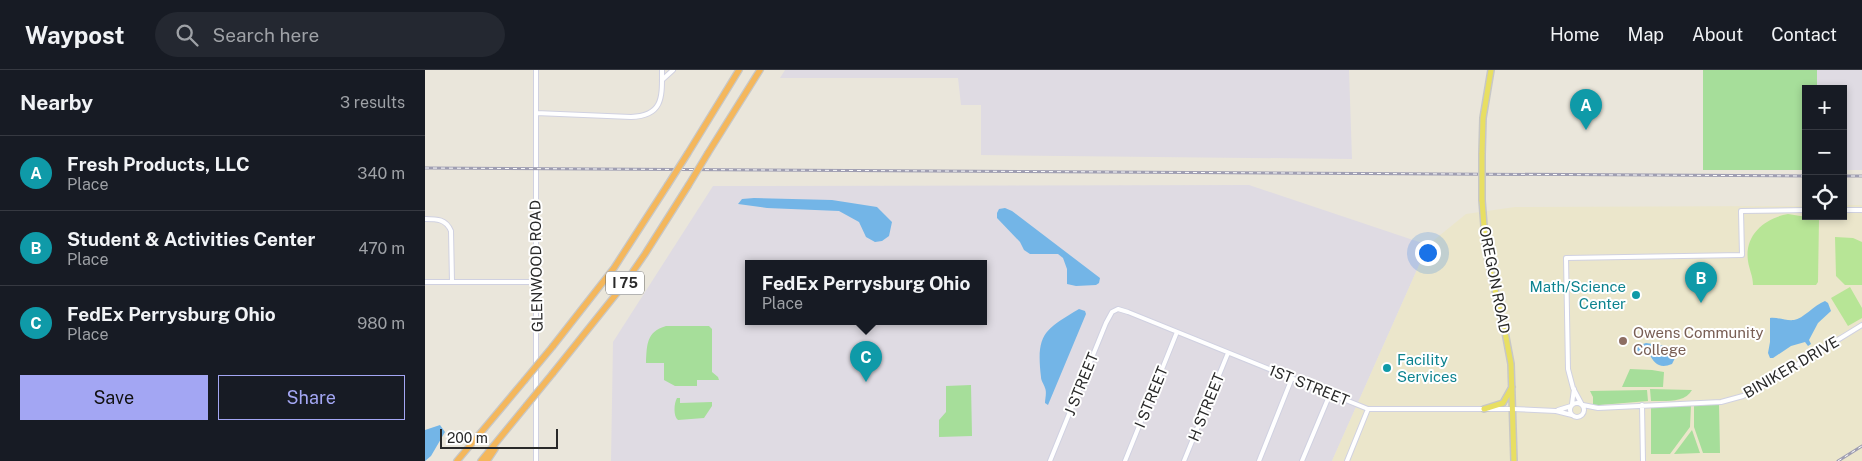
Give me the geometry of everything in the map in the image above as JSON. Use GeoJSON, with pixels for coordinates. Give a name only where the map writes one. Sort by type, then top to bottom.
{"type":"FeatureCollection","features":[{"type":"Feature","properties":{"kind":"highway","name":"I 75"},"geometry":{"type":"LineString","coordinates":[[457,461],[525,381],[614,268],[739,70]]}},
{"type":"Feature","properties":{"kind":"highway","name":"I 75"},"geometry":{"type":"LineString","coordinates":[[481,461],[625,283],[760,70]]}},
{"type":"Feature","properties":{"kind":"highway"},"geometry":{"type":"LineString","coordinates":[[487,461],[509,426]]}},
{"type":"Feature","properties":{"kind":"main road","name":"OREGON ROAD"},"geometry":{"type":"LineString","coordinates":[[1491,70],[1483,118],[1482,200],[1486,252],[1509,347],[1514,461]]}},
{"type":"Feature","properties":{"kind":"main road"},"geometry":{"type":"LineString","coordinates":[[1484,409],[1503,402],[1512,386]]}},
{"type":"Feature","properties":{"kind":"street","name":"GLENWOOD ROAD"},"geometry":{"type":"LineString","coordinates":[[536,70],[536,461]]}},
{"type":"Feature","properties":{"kind":"street"},"geometry":{"type":"LineString","coordinates":[[536,114],[631,118],[643,116],[654,111],[659,105],[662,70]]}},
{"type":"Feature","properties":{"kind":"street"},"geometry":{"type":"LineString","coordinates":[[662,80],[673,70]]}},
{"type":"Feature","properties":{"kind":"street"},"geometry":{"type":"LineString","coordinates":[[1513,409],[1556,411],[1579,417],[1584,413],[1569,375],[1567,362],[1566,258],[1742,255],[1741,210],[1802,210]]}},
{"type":"Feature","properties":{"kind":"street"},"geometry":{"type":"LineString","coordinates":[[1847,210],[1862,210]]}},
{"type":"Feature","properties":{"kind":"street"},"geometry":{"type":"LineString","coordinates":[[425,219],[442,220],[448,225],[451,232],[452,282]]}},
{"type":"Feature","properties":{"kind":"street"},"geometry":{"type":"LineString","coordinates":[[425,282],[537,282]]}},
{"type":"Feature","properties":{"kind":"street","name":"1ST STREET"},"geometry":{"type":"LineString","coordinates":[[1115,310],[1123,310],[1368,409],[1513,409]]}},
{"type":"Feature","properties":{"kind":"street","name":"J STREET"},"geometry":{"type":"LineString","coordinates":[[1050,461],[1106,323],[1110,314],[1115,310]]}},
{"type":"Feature","properties":{"kind":"street","name":"BINIKER DRIVE"},"geometry":{"type":"LineString","coordinates":[[1584,413],[1598,408],[1642,404],[1721,402],[1743,396],[1862,325]]}},
{"type":"Feature","properties":{"kind":"street","name":"I STREET"},"geometry":{"type":"LineString","coordinates":[[1125,461],[1177,332]]}},
{"type":"Feature","properties":{"kind":"street","name":"H STREET"},"geometry":{"type":"LineString","coordinates":[[1184,461],[1228,353]]}},
{"type":"Feature","properties":{"kind":"street"},"geometry":{"type":"LineString","coordinates":[[1259,461],[1292,378]]}},
{"type":"Feature","properties":{"kind":"street"},"geometry":{"type":"LineString","coordinates":[[1573,415],[1570,411],[1574,390]]}},
{"type":"Feature","properties":{"kind":"street"},"geometry":{"type":"LineString","coordinates":[[1303,461],[1330,394]]}},
{"type":"Feature","properties":{"kind":"street"},"geometry":{"type":"LineString","coordinates":[[1556,411],[1577,402],[1582,404]]}},
{"type":"Feature","properties":{"kind":"street","name":"BINIKER DRIVE"},"geometry":{"type":"LineString","coordinates":[[1582,404],[1598,408]]}},
{"type":"Feature","properties":{"kind":"street"},"geometry":{"type":"LineString","coordinates":[[1642,404],[1643,461]]}},
{"type":"Feature","properties":{"kind":"street"},"geometry":{"type":"LineString","coordinates":[[1347,461],[1368,409]]}},
{"type":"Feature","properties":{"kind":"shaded area"},"geometry":{"type":"Polygon","coordinates":[[[785,70],[1349,70],[1352,159],[981,155],[981,105],[961,105],[958,78],[780,78],[785,70]]]}},
{"type":"Feature","properties":{"kind":"shaded area"},"geometry":{"type":"Polygon","coordinates":[[[1817,70],[1862,70],[1862,170],[1847,170],[1847,85],[1817,85],[1817,70]]]}},
{"type":"Feature","properties":{"kind":"shaded area"},"geometry":{"type":"Polygon","coordinates":[[[1249,185],[1428,245],[1332,461],[611,461],[613,342],[713,186],[1249,185]]]}},
{"type":"Feature","properties":{"kind":"shaded area","name":"Owens Community College"},"geometry":{"type":"Polygon","coordinates":[[[1847,205],[1862,205],[1862,461],[1332,461],[1428,245],[1466,214],[1515,207],[1802,206],[1802,220],[1847,220],[1847,205]]]}},
{"type":"Feature","properties":{"kind":"green space"},"geometry":{"type":"Polygon","coordinates":[[[1703,70],[1817,70],[1817,85],[1802,85],[1802,170],[1703,170],[1703,70]]]}},
{"type":"Feature","properties":{"kind":"green space"},"geometry":{"type":"Polygon","coordinates":[[[1788,214],[1802,216],[1802,220],[1819,220],[1818,282],[1816,285],[1753,285],[1748,261],[1749,243],[1758,229],[1771,219],[1788,214]]]}},
{"type":"Feature","properties":{"kind":"green space"},"geometry":{"type":"Polygon","coordinates":[[[1835,237],[1853,238],[1862,242],[1862,285],[1845,285],[1836,276],[1835,237]]]}},
{"type":"Feature","properties":{"kind":"green space"},"geometry":{"type":"Polygon","coordinates":[[[1850,287],[1862,308],[1862,318],[1848,326],[1831,298],[1850,287]]]}},
{"type":"Feature","properties":{"kind":"green space"},"geometry":{"type":"Polygon","coordinates":[[[666,326],[709,326],[712,329],[712,372],[719,380],[697,380],[697,386],[675,386],[664,380],[664,363],[646,363],[647,345],[651,336],[666,326]]]}},
{"type":"Feature","properties":{"kind":"green space"},"geometry":{"type":"Polygon","coordinates":[[[1630,369],[1664,372],[1663,387],[1622,387],[1630,369]]]}},
{"type":"Feature","properties":{"kind":"green space"},"geometry":{"type":"Polygon","coordinates":[[[971,385],[972,436],[939,437],[939,420],[946,412],[946,386],[971,385]]]}},
{"type":"Feature","properties":{"kind":"green space"},"geometry":{"type":"Polygon","coordinates":[[[1650,389],[1692,390],[1680,399],[1651,401],[1650,389]]]}},
{"type":"Feature","properties":{"kind":"green space"},"geometry":{"type":"Polygon","coordinates":[[[1647,390],[1648,401],[1600,405],[1593,405],[1593,397],[1590,391],[1647,390]]]}},
{"type":"Feature","properties":{"kind":"green space"},"geometry":{"type":"Polygon","coordinates":[[[677,398],[680,398],[680,403],[712,402],[712,406],[704,418],[678,420],[674,409],[677,398]]]}},
{"type":"Feature","properties":{"kind":"green space"},"geometry":{"type":"Polygon","coordinates":[[[1719,404],[1720,453],[1703,453],[1694,427],[1694,406],[1719,404]]]}},
{"type":"Feature","properties":{"kind":"green space"},"geometry":{"type":"Polygon","coordinates":[[[1691,405],[1690,427],[1670,454],[1651,454],[1651,406],[1691,405]]]}},
{"type":"Feature","properties":{"kind":"green space"},"geometry":{"type":"Polygon","coordinates":[[[1692,430],[1700,453],[1674,454],[1692,430]]]}},
{"type":"Feature","properties":{"kind":"water"},"geometry":{"type":"Polygon","coordinates":[[[742,199],[832,200],[877,207],[892,222],[889,236],[882,241],[875,242],[866,237],[859,222],[839,211],[767,208],[738,204],[742,199]]]}},
{"type":"Feature","properties":{"kind":"water"},"geometry":{"type":"Polygon","coordinates":[[[1005,208],[1012,211],[1100,278],[1099,283],[1096,285],[1076,286],[1067,284],[1067,269],[1063,258],[1058,254],[1030,254],[1024,250],[1020,242],[997,218],[999,209],[1005,208]]]}},
{"type":"Feature","properties":{"kind":"water"},"geometry":{"type":"Polygon","coordinates":[[[1825,301],[1828,303],[1831,311],[1818,323],[1809,340],[1811,344],[1808,346],[1805,342],[1791,346],[1770,358],[1768,353],[1770,318],[1797,319],[1825,301]]]}},
{"type":"Feature","properties":{"kind":"water"},"geometry":{"type":"Polygon","coordinates":[[[1079,309],[1085,311],[1086,314],[1048,405],[1045,403],[1046,390],[1041,378],[1040,351],[1042,342],[1050,328],[1079,309]]]}},
{"type":"Feature","properties":{"kind":"water"},"geometry":{"type":"Polygon","coordinates":[[[1646,343],[1672,348],[1675,358],[1672,364],[1661,366],[1655,363],[1649,353],[1636,351],[1637,346],[1646,343]]]}},
{"type":"Feature","properties":{"kind":"water"},"geometry":{"type":"Polygon","coordinates":[[[440,425],[445,432],[431,456],[425,461],[425,430],[440,425]]]}},
{"type":"Feature","properties":{"kind":"railway"},"geometry":{"type":"LineString","coordinates":[[425,168],[1802,176]]}},
{"type":"Feature","properties":{"kind":"railway"},"geometry":{"type":"LineString","coordinates":[[1847,176],[1862,176]]}},
{"type":"Feature","properties":{"kind":"railway"},"geometry":{"type":"LineString","coordinates":[[1838,461],[1862,446]]}},
{"type":"Feature","properties":{"kind":"place","name":"Fresh Products, LLC"},"geometry":{"type":"Point","coordinates":[1586,130]}},
{"type":"Feature","properties":{"kind":"place","name":"Math/Science Center"},"geometry":{"type":"Point","coordinates":[1636,295]}},
{"type":"Feature","properties":{"kind":"place","name":"Student & Activities Center"},"geometry":{"type":"Point","coordinates":[1701,303]}},
{"type":"Feature","properties":{"kind":"place","name":"Owens Community College"},"geometry":{"type":"Point","coordinates":[1623,341]}},
{"type":"Feature","properties":{"kind":"place","name":"Facility Services"},"geometry":{"type":"Point","coordinates":[1387,368]}},
{"type":"Feature","properties":{"kind":"place","name":"FedEx Perrysburg Ohio"},"geometry":{"type":"Point","coordinates":[866,382]}}]}
